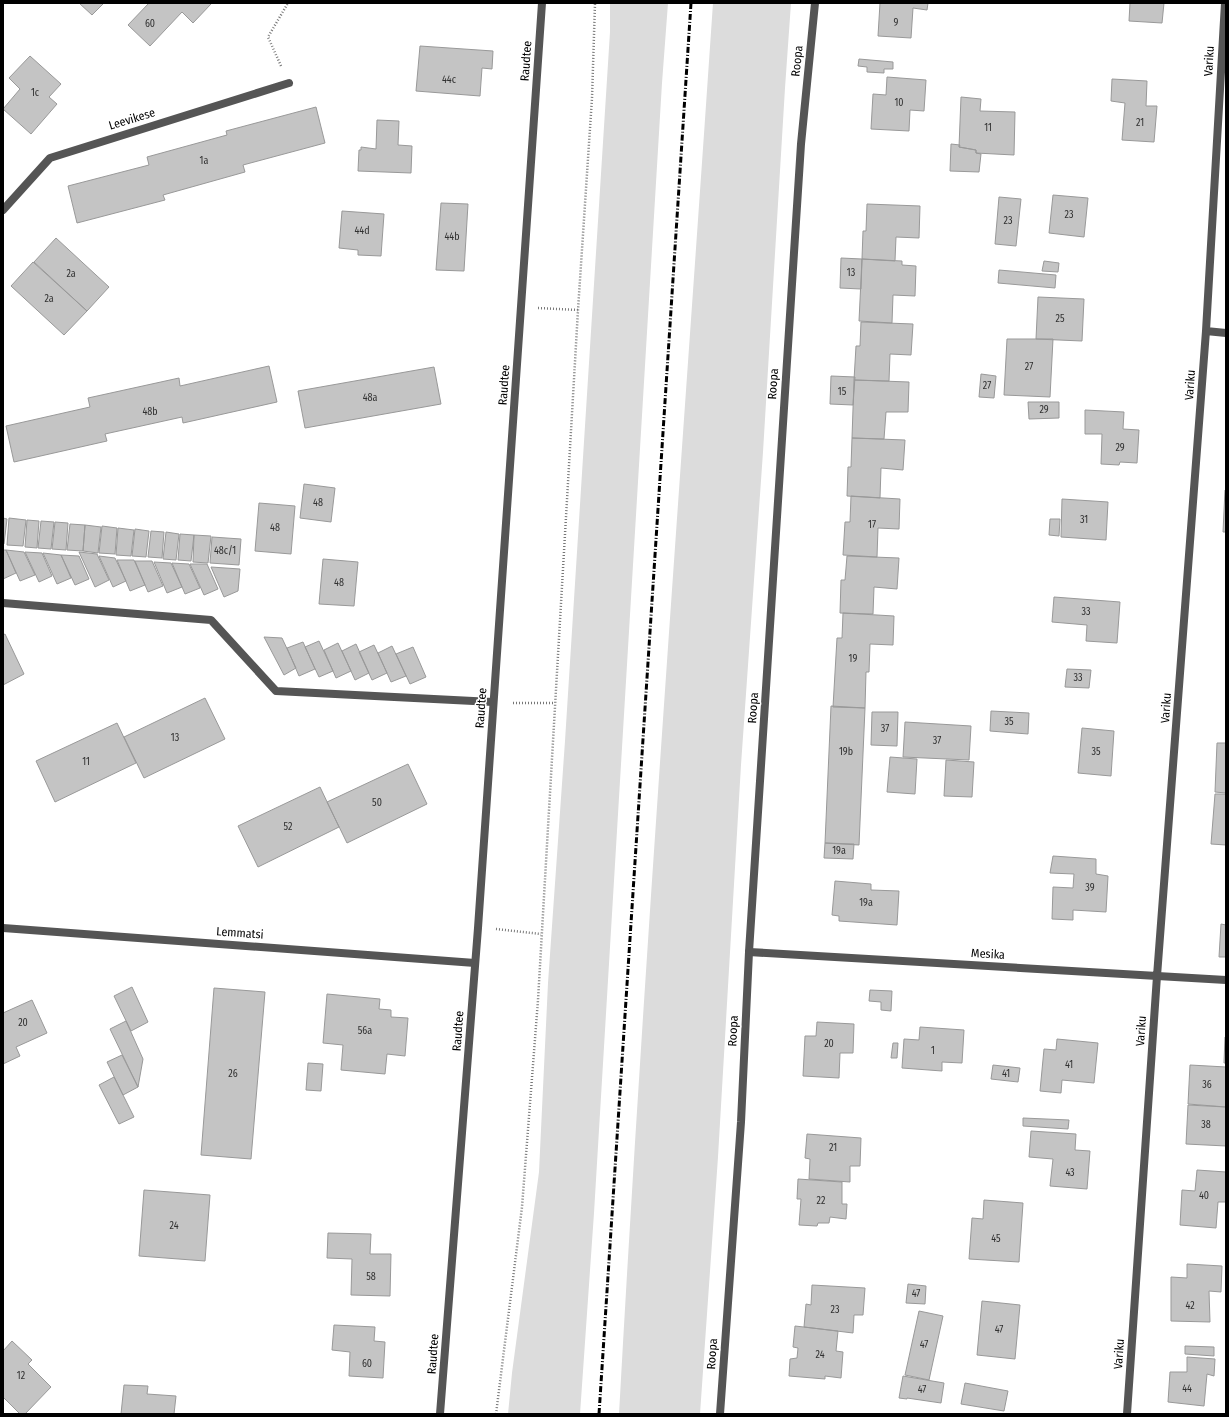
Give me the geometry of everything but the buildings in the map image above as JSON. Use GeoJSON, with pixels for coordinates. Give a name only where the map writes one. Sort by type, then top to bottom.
{"type":"FeatureCollection","features":[{"type":"Feature","properties":{"kind":"street","name":"Raudtee"},"geometry":{"type":"LineString","coordinates":[[440,1414],[478,928],[542,3]]}},
{"type":"Feature","properties":{"kind":"street","name":"Roopa"},"geometry":{"type":"LineString","coordinates":[[720,1414],[741,1122],[749,952],[801,144],[815,3]]}},
{"type":"Feature","properties":{"kind":"street","name":"Variku"},"geometry":{"type":"LineString","coordinates":[[1127,1414],[1157,976],[1206,331],[1224,3]]}},
{"type":"Feature","properties":{"kind":"street","name":"Leevikese"},"geometry":{"type":"LineString","coordinates":[[3,210],[50,158],[289,83]]}},
{"type":"Feature","properties":{"kind":"street"},"geometry":{"type":"LineString","coordinates":[[1206,331],[1226,333]]}},
{"type":"Feature","properties":{"kind":"street"},"geometry":{"type":"LineString","coordinates":[[3,603],[211,620],[276,691],[493,702]]}},
{"type":"Feature","properties":{"kind":"street","name":"Lemmatsi"},"geometry":{"type":"LineString","coordinates":[[3,928],[475,963]]}},
{"type":"Feature","properties":{"kind":"street","name":"Mesika"},"geometry":{"type":"LineString","coordinates":[[749,952],[1226,980]]}},
{"type":"Feature","properties":{"kind":"path"},"geometry":{"type":"LineString","coordinates":[[288,3],[268,38],[289,83]]}},
{"type":"Feature","properties":{"kind":"path"},"geometry":{"type":"LineString","coordinates":[[496,1414],[522,1208],[538,1000],[554,703],[592,98],[595,3]]}},
{"type":"Feature","properties":{"kind":"path"},"geometry":{"type":"LineString","coordinates":[[521,306],[578,310]]}},
{"type":"Feature","properties":{"kind":"path"},"geometry":{"type":"LineString","coordinates":[[493,702],[554,703]]}},
{"type":"Feature","properties":{"kind":"path"},"geometry":{"type":"LineString","coordinates":[[478,928],[541,934]]}},
{"type":"Feature","properties":{"kind":"shaded area"},"geometry":{"type":"Polygon","coordinates":[[[610,3],[668,3],[594,1213],[580,1414],[508,1414],[512,1373],[539,1172],[548,983],[565,741],[610,32],[610,3]]]}},
{"type":"Feature","properties":{"kind":"shaded area"},"geometry":{"type":"Polygon","coordinates":[[[713,3],[791,3],[763,452],[741,765],[718,1157],[700,1414],[619,1414],[640,1061],[713,3]]]}},
{"type":"Feature","properties":{"kind":"railway"},"geometry":{"type":"LineString","coordinates":[[599,1414],[691,3]]}}]}
